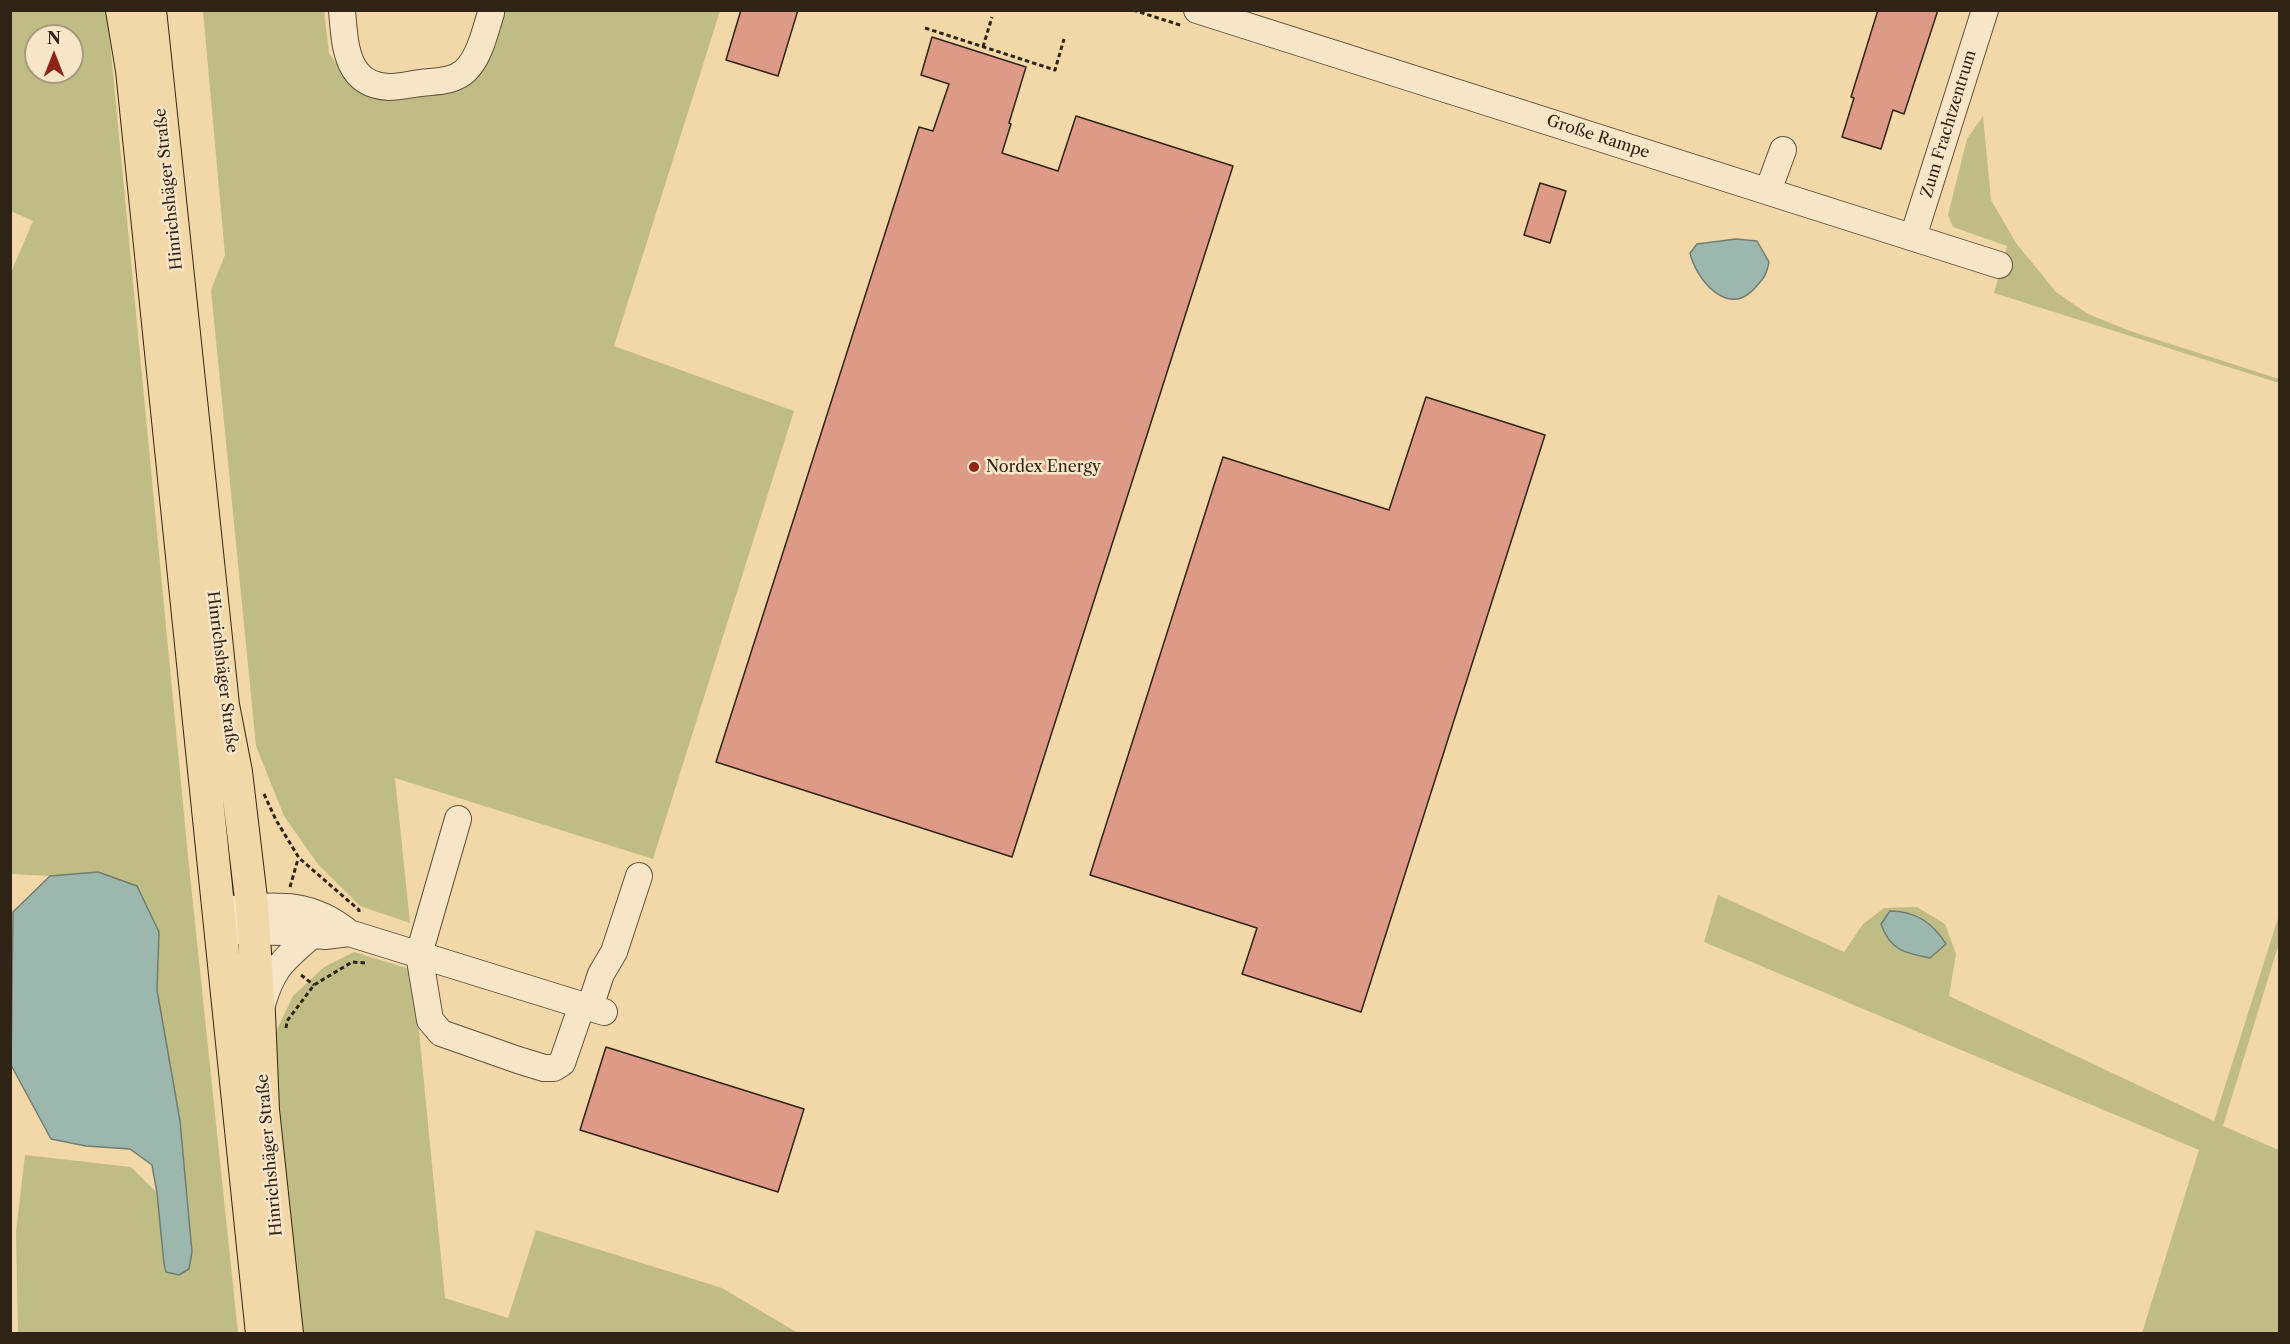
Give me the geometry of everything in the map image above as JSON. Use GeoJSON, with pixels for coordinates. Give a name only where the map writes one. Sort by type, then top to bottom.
{"type":"FeatureCollection","features":[{"type":"Feature","properties":{"kind":"main road","name":"Hinrichshäger Straße"},"geometry":{"type":"LineString","coordinates":[[122,10],[132,70],[262,1334]]}},
{"type":"Feature","properties":{"kind":"main road","name":"Hinrichshäger Straße"},"geometry":{"type":"LineString","coordinates":[[150,10],[222,693],[236,772],[253,919],[263,1110],[287,1334]]}},
{"type":"Feature","properties":{"kind":"street"},"geometry":{"type":"LineString","coordinates":[[342,10],[345,47],[351,64],[359,75],[374,84],[390,87],[450,80],[464,73],[473,62],[491,13]]}},
{"type":"Feature","properties":{"kind":"street","name":"Große Rampe"},"geometry":{"type":"LineString","coordinates":[[1197,10],[1999,265]]}},
{"type":"Feature","properties":{"kind":"street","name":"Zum Frachtzentrum"},"geometry":{"type":"LineString","coordinates":[[1913,237],[1985,10]]}},
{"type":"Feature","properties":{"kind":"street"},"geometry":{"type":"LineString","coordinates":[[1768,191],[1783,150]]}},
{"type":"Feature","properties":{"kind":"street"},"geometry":{"type":"LineString","coordinates":[[458,819],[419,954],[430,1020],[441,1033],[527,1063],[544,1068],[554,1068],[562,1064],[592,1008],[601,975],[614,952],[639,876]]}},
{"type":"Feature","properties":{"kind":"street"},"geometry":{"type":"LineString","coordinates":[[253,919],[284,905],[332,919],[354,934],[592,1008]]}},
{"type":"Feature","properties":{"kind":"street"},"geometry":{"type":"LineString","coordinates":[[220,920],[253,919],[312,935],[354,934]]}},
{"type":"Feature","properties":{"kind":"street"},"geometry":{"type":"LineString","coordinates":[[259,1014],[274,970],[312,935]]}},
{"type":"Feature","properties":{"kind":"path"},"geometry":{"type":"LineString","coordinates":[[983,47],[992,17]]}},
{"type":"Feature","properties":{"kind":"path"},"geometry":{"type":"LineString","coordinates":[[925,28],[1055,70],[1064,39]]}},
{"type":"Feature","properties":{"kind":"path"},"geometry":{"type":"LineString","coordinates":[[261,788],[298,858],[359,910],[354,934]]}},
{"type":"Feature","properties":{"kind":"path"},"geometry":{"type":"LineString","coordinates":[[284,905],[298,858]]}},
{"type":"Feature","properties":{"kind":"path"},"geometry":{"type":"LineString","coordinates":[[285,1031],[287,1021],[314,985],[352,962],[377,963],[393,946]]}},
{"type":"Feature","properties":{"kind":"shaded area"},"geometry":{"type":"Polygon","coordinates":[[[11,11],[107,11],[188,856],[238,1333],[18,1333],[16,1232],[25,1155],[131,1167],[157,1193],[164,1264],[180,1121],[157,990],[159,932],[98,872],[50,876],[11,874],[10,275],[33,221],[11,211],[11,11]]]}},
{"type":"Feature","properties":{"kind":"shaded area"},"geometry":{"type":"Polygon","coordinates":[[[203,11],[324,11],[329,53],[349,82],[464,85],[504,11],[720,11],[614,346],[794,411],[653,859],[395,778],[410,923],[360,906],[317,863],[284,816],[256,746],[211,290],[225,255],[203,11]]]}},
{"type":"Feature","properties":{"kind":"shaded area"},"geometry":{"type":"Polygon","coordinates":[[[1983,116],[1991,200],[2016,243],[2056,292],[2088,314],[2130,331],[2279,379],[2279,383],[1994,293],[2007,246],[1953,227],[1948,215],[1967,139],[1983,116]]]}},
{"type":"Feature","properties":{"kind":"shaded area"},"geometry":{"type":"Polygon","coordinates":[[[1718,895],[1844,952],[1863,924],[1884,908],[1917,907],[1945,924],[1956,954],[1949,996],[2214,1121],[2279,915],[2279,943],[2223,1126],[2279,1150],[2279,1333],[2142,1333],[2199,1150],[1704,942],[1718,895]]]}},
{"type":"Feature","properties":{"kind":"shaded area"},"geometry":{"type":"Polygon","coordinates":[[[354,952],[413,970],[445,1298],[508,1318],[536,1230],[722,1288],[798,1333],[299,1333],[272,1040],[293,996],[324,967],[354,952]]]}},
{"type":"Feature","properties":{"kind":"water"},"geometry":{"type":"Polygon","coordinates":[[[1736,239],[1757,241],[1769,262],[1764,277],[1753,290],[1743,297],[1733,299],[1723,297],[1706,283],[1693,263],[1690,253],[1697,244],[1736,239]]]}},
{"type":"Feature","properties":{"kind":"water"},"geometry":{"type":"Polygon","coordinates":[[[98,872],[137,886],[159,932],[157,990],[180,1121],[192,1252],[189,1269],[179,1275],[166,1272],[164,1264],[152,1165],[130,1149],[86,1146],[51,1139],[11,1065],[13,912],[50,876],[98,872]]]}},
{"type":"Feature","properties":{"kind":"water"},"geometry":{"type":"Polygon","coordinates":[[[1890,911],[1908,913],[1923,920],[1946,944],[1930,958],[1899,949],[1889,940],[1881,924],[1890,911]]]}},
{"type":"Feature","properties":{"kind":"building"},"geometry":{"type":"Polygon","coordinates":[[[741,10],[798,10],[778,76],[726,60],[741,10]]]}},
{"type":"Feature","properties":{"kind":"building"},"geometry":{"type":"Polygon","coordinates":[[[1878,10],[1938,10],[1904,114],[1893,110],[1881,149],[1842,137],[1854,98],[1851,97],[1878,10]]]}},
{"type":"Feature","properties":{"kind":"building","name":"Nordex Energy"},"geometry":{"type":"Polygon","coordinates":[[[932,37],[1026,67],[1002,153],[1058,171],[1076,116],[1233,166],[1012,857],[716,762],[919,127],[933,131],[949,84],[921,75],[932,37]]]}},
{"type":"Feature","properties":{"kind":"building"},"geometry":{"type":"Polygon","coordinates":[[[1540,183],[1566,191],[1550,243],[1524,235],[1540,183]]]}},
{"type":"Feature","properties":{"kind":"building"},"geometry":{"type":"Polygon","coordinates":[[[1426,397],[1545,435],[1361,1012],[1242,974],[1257,928],[1090,875],[1223,457],[1389,510],[1426,397]]]}},
{"type":"Feature","properties":{"kind":"building"},"geometry":{"type":"Polygon","coordinates":[[[606,1047],[804,1109],[778,1192],[580,1130],[606,1047]]]}},
{"type":"Feature","properties":{"kind":"place","name":"Nordex Energy"},"geometry":{"type":"Point","coordinates":[974,467]}}]}
